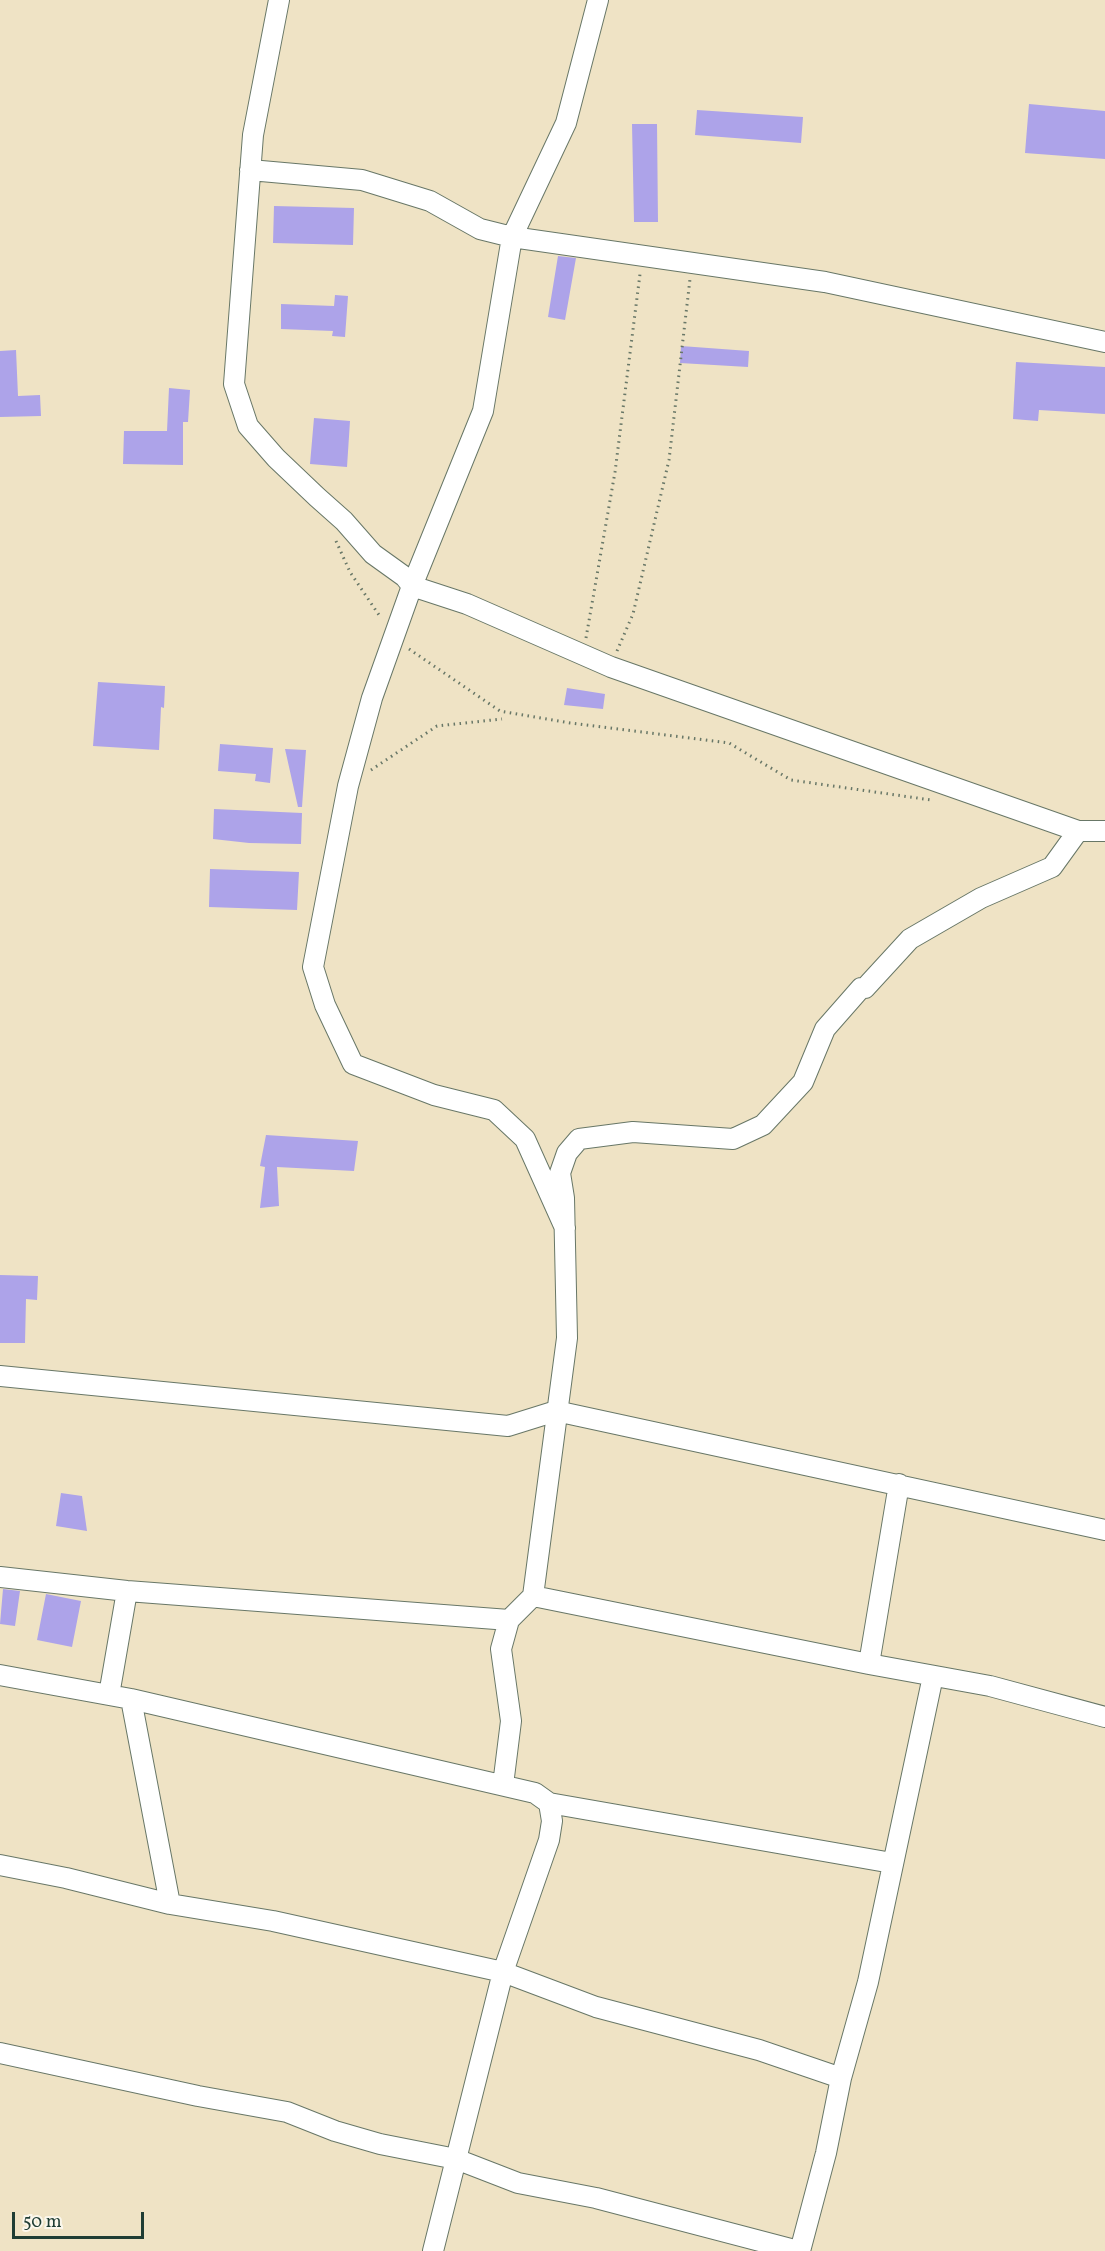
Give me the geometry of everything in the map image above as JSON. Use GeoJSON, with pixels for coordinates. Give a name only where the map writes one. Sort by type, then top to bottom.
{"type":"FeatureCollection","features":[{"type":"Feature","properties":{"kind":"street"},"geometry":{"type":"LineString","coordinates":[[279,0],[253,135],[234,384],[248,426],[292,474],[344,521],[373,554],[405,577],[412,586],[467,604],[611,667],[1078,831],[1105,831]]}},
{"type":"Feature","properties":{"kind":"street"},"geometry":{"type":"LineString","coordinates":[[565,1228],[525,1139],[494,1110],[434,1095],[353,1064],[325,1005],[313,966],[348,786],[372,698],[412,586],[483,411],[512,237],[566,123],[598,0]]}},
{"type":"Feature","properties":{"kind":"street"},"geometry":{"type":"LineString","coordinates":[[250,170],[362,180],[430,201],[480,229],[512,237],[692,261],[825,282],[1105,342]]}},
{"type":"Feature","properties":{"kind":"street"},"geometry":{"type":"LineString","coordinates":[[503,1785],[511,1721],[501,1649],[509,1620],[533,1596],[567,1338],[564,1198],[560,1173],[567,1153],[579,1139],[633,1132],[733,1139],[763,1125],[802,1082],[825,1029],[861,988],[865,988],[910,939],[981,898],[1052,867],[1078,831]]}},
{"type":"Feature","properties":{"kind":"street"},"geometry":{"type":"LineString","coordinates":[[0,1376],[508,1426],[556,1411],[1105,1530]]}},
{"type":"Feature","properties":{"kind":"street"},"geometry":{"type":"LineString","coordinates":[[869,1664],[899,1484]]}},
{"type":"Feature","properties":{"kind":"street"},"geometry":{"type":"LineString","coordinates":[[0,1576],[127,1591],[509,1620]]}},
{"type":"Feature","properties":{"kind":"street"},"geometry":{"type":"LineString","coordinates":[[109,1695],[127,1591]]}},
{"type":"Feature","properties":{"kind":"street"},"geometry":{"type":"LineString","coordinates":[[533,1596],[990,1686],[1105,1717]]}},
{"type":"Feature","properties":{"kind":"street"},"geometry":{"type":"LineString","coordinates":[[0,1676],[109,1695],[503,1785],[536,1793],[549,1803],[892,1863]]}},
{"type":"Feature","properties":{"kind":"street"},"geometry":{"type":"LineString","coordinates":[[0,2053],[198,2096],[287,2112],[335,2131],[380,2144],[456,2159],[518,2183],[596,2198],[799,2251],[826,2153],[841,2078],[868,1982],[933,1676]]}},
{"type":"Feature","properties":{"kind":"street"},"geometry":{"type":"LineString","coordinates":[[131,1700],[170,1904]]}},
{"type":"Feature","properties":{"kind":"street"},"geometry":{"type":"LineString","coordinates":[[433,2251],[503,1972],[549,1840],[552,1821],[549,1803]]}},
{"type":"Feature","properties":{"kind":"street"},"geometry":{"type":"LineString","coordinates":[[0,1865],[66,1878],[170,1904],[273,1921],[503,1972],[596,2007],[759,2050],[841,2078]]}},
{"type":"Feature","properties":{"kind":"path"},"geometry":{"type":"LineString","coordinates":[[583,654],[615,472],[642,255]]}},
{"type":"Feature","properties":{"kind":"path"},"geometry":{"type":"LineString","coordinates":[[611,667],[633,614],[669,460],[692,261]]}},
{"type":"Feature","properties":{"kind":"path"},"geometry":{"type":"LineString","coordinates":[[335,540],[350,572],[394,638],[424,661],[500,711],[570,723],[729,743],[791,780],[939,801]]}},
{"type":"Feature","properties":{"kind":"path"},"geometry":{"type":"LineString","coordinates":[[348,786],[437,726],[502,719]]}},
{"type":"Feature","properties":{"kind":"building"},"geometry":{"type":"Polygon","coordinates":[[[1029,104],[1105,111],[1105,159],[1025,153],[1029,104]]]}},
{"type":"Feature","properties":{"kind":"building"},"geometry":{"type":"Polygon","coordinates":[[[697,110],[803,117],[801,143],[695,135],[697,110]]]}},
{"type":"Feature","properties":{"kind":"building"},"geometry":{"type":"Polygon","coordinates":[[[632,124],[657,124],[658,222],[634,222],[632,124]]]}},
{"type":"Feature","properties":{"kind":"building"},"geometry":{"type":"Polygon","coordinates":[[[274,206],[354,208],[353,245],[273,243],[274,206]]]}},
{"type":"Feature","properties":{"kind":"building"},"geometry":{"type":"Polygon","coordinates":[[[558,256],[576,258],[565,320],[548,317],[558,256]]]}},
{"type":"Feature","properties":{"kind":"building"},"geometry":{"type":"Polygon","coordinates":[[[335,295],[348,296],[345,337],[332,336],[333,331],[281,329],[281,304],[334,306],[335,295]]]}},
{"type":"Feature","properties":{"kind":"building"},"geometry":{"type":"Polygon","coordinates":[[[681,346],[749,351],[748,367],[680,363],[681,346]]]}},
{"type":"Feature","properties":{"kind":"building"},"geometry":{"type":"Polygon","coordinates":[[[16,350],[18,396],[40,395],[41,416],[0,417],[0,351],[16,350]]]}},
{"type":"Feature","properties":{"kind":"building"},"geometry":{"type":"Polygon","coordinates":[[[1016,362],[1105,367],[1105,414],[1039,410],[1038,421],[1013,419],[1016,362]]]}},
{"type":"Feature","properties":{"kind":"building"},"geometry":{"type":"Polygon","coordinates":[[[169,388],[190,390],[188,422],[183,422],[183,465],[123,464],[124,431],[167,431],[169,388]]]}},
{"type":"Feature","properties":{"kind":"building"},"geometry":{"type":"Polygon","coordinates":[[[314,418],[350,421],[347,467],[310,464],[314,418]]]}},
{"type":"Feature","properties":{"kind":"building"},"geometry":{"type":"Polygon","coordinates":[[[98,682],[165,686],[164,708],[161,707],[159,750],[93,746],[98,682]]]}},
{"type":"Feature","properties":{"kind":"building"},"geometry":{"type":"Polygon","coordinates":[[[567,688],[605,694],[603,709],[564,705],[567,688]]]}},
{"type":"Feature","properties":{"kind":"building"},"geometry":{"type":"Polygon","coordinates":[[[220,744],[273,748],[270,783],[255,781],[256,774],[218,771],[220,744]]]}},
{"type":"Feature","properties":{"kind":"building"},"geometry":{"type":"Polygon","coordinates":[[[285,749],[306,750],[302,807],[298,807],[285,749]]]}},
{"type":"Feature","properties":{"kind":"building"},"geometry":{"type":"Polygon","coordinates":[[[214,809],[302,813],[301,844],[249,843],[213,839],[214,809]]]}},
{"type":"Feature","properties":{"kind":"building"},"geometry":{"type":"Polygon","coordinates":[[[210,869],[299,872],[297,910],[209,907],[210,869]]]}},
{"type":"Feature","properties":{"kind":"building"},"geometry":{"type":"Polygon","coordinates":[[[266,1135],[358,1141],[354,1171],[277,1167],[279,1206],[260,1208],[265,1167],[260,1166],[266,1135]]]}},
{"type":"Feature","properties":{"kind":"building"},"geometry":{"type":"Polygon","coordinates":[[[0,1275],[38,1276],[37,1300],[26,1299],[25,1343],[0,1343],[0,1275]]]}},
{"type":"Feature","properties":{"kind":"building"},"geometry":{"type":"Polygon","coordinates":[[[61,1493],[82,1496],[87,1531],[56,1526],[61,1493]]]}},
{"type":"Feature","properties":{"kind":"building"},"geometry":{"type":"Polygon","coordinates":[[[3,1589],[20,1591],[15,1626],[0,1624],[3,1589]]]}},
{"type":"Feature","properties":{"kind":"building"},"geometry":{"type":"Polygon","coordinates":[[[46,1594],[81,1601],[72,1647],[37,1640],[46,1594]]]}}]}
